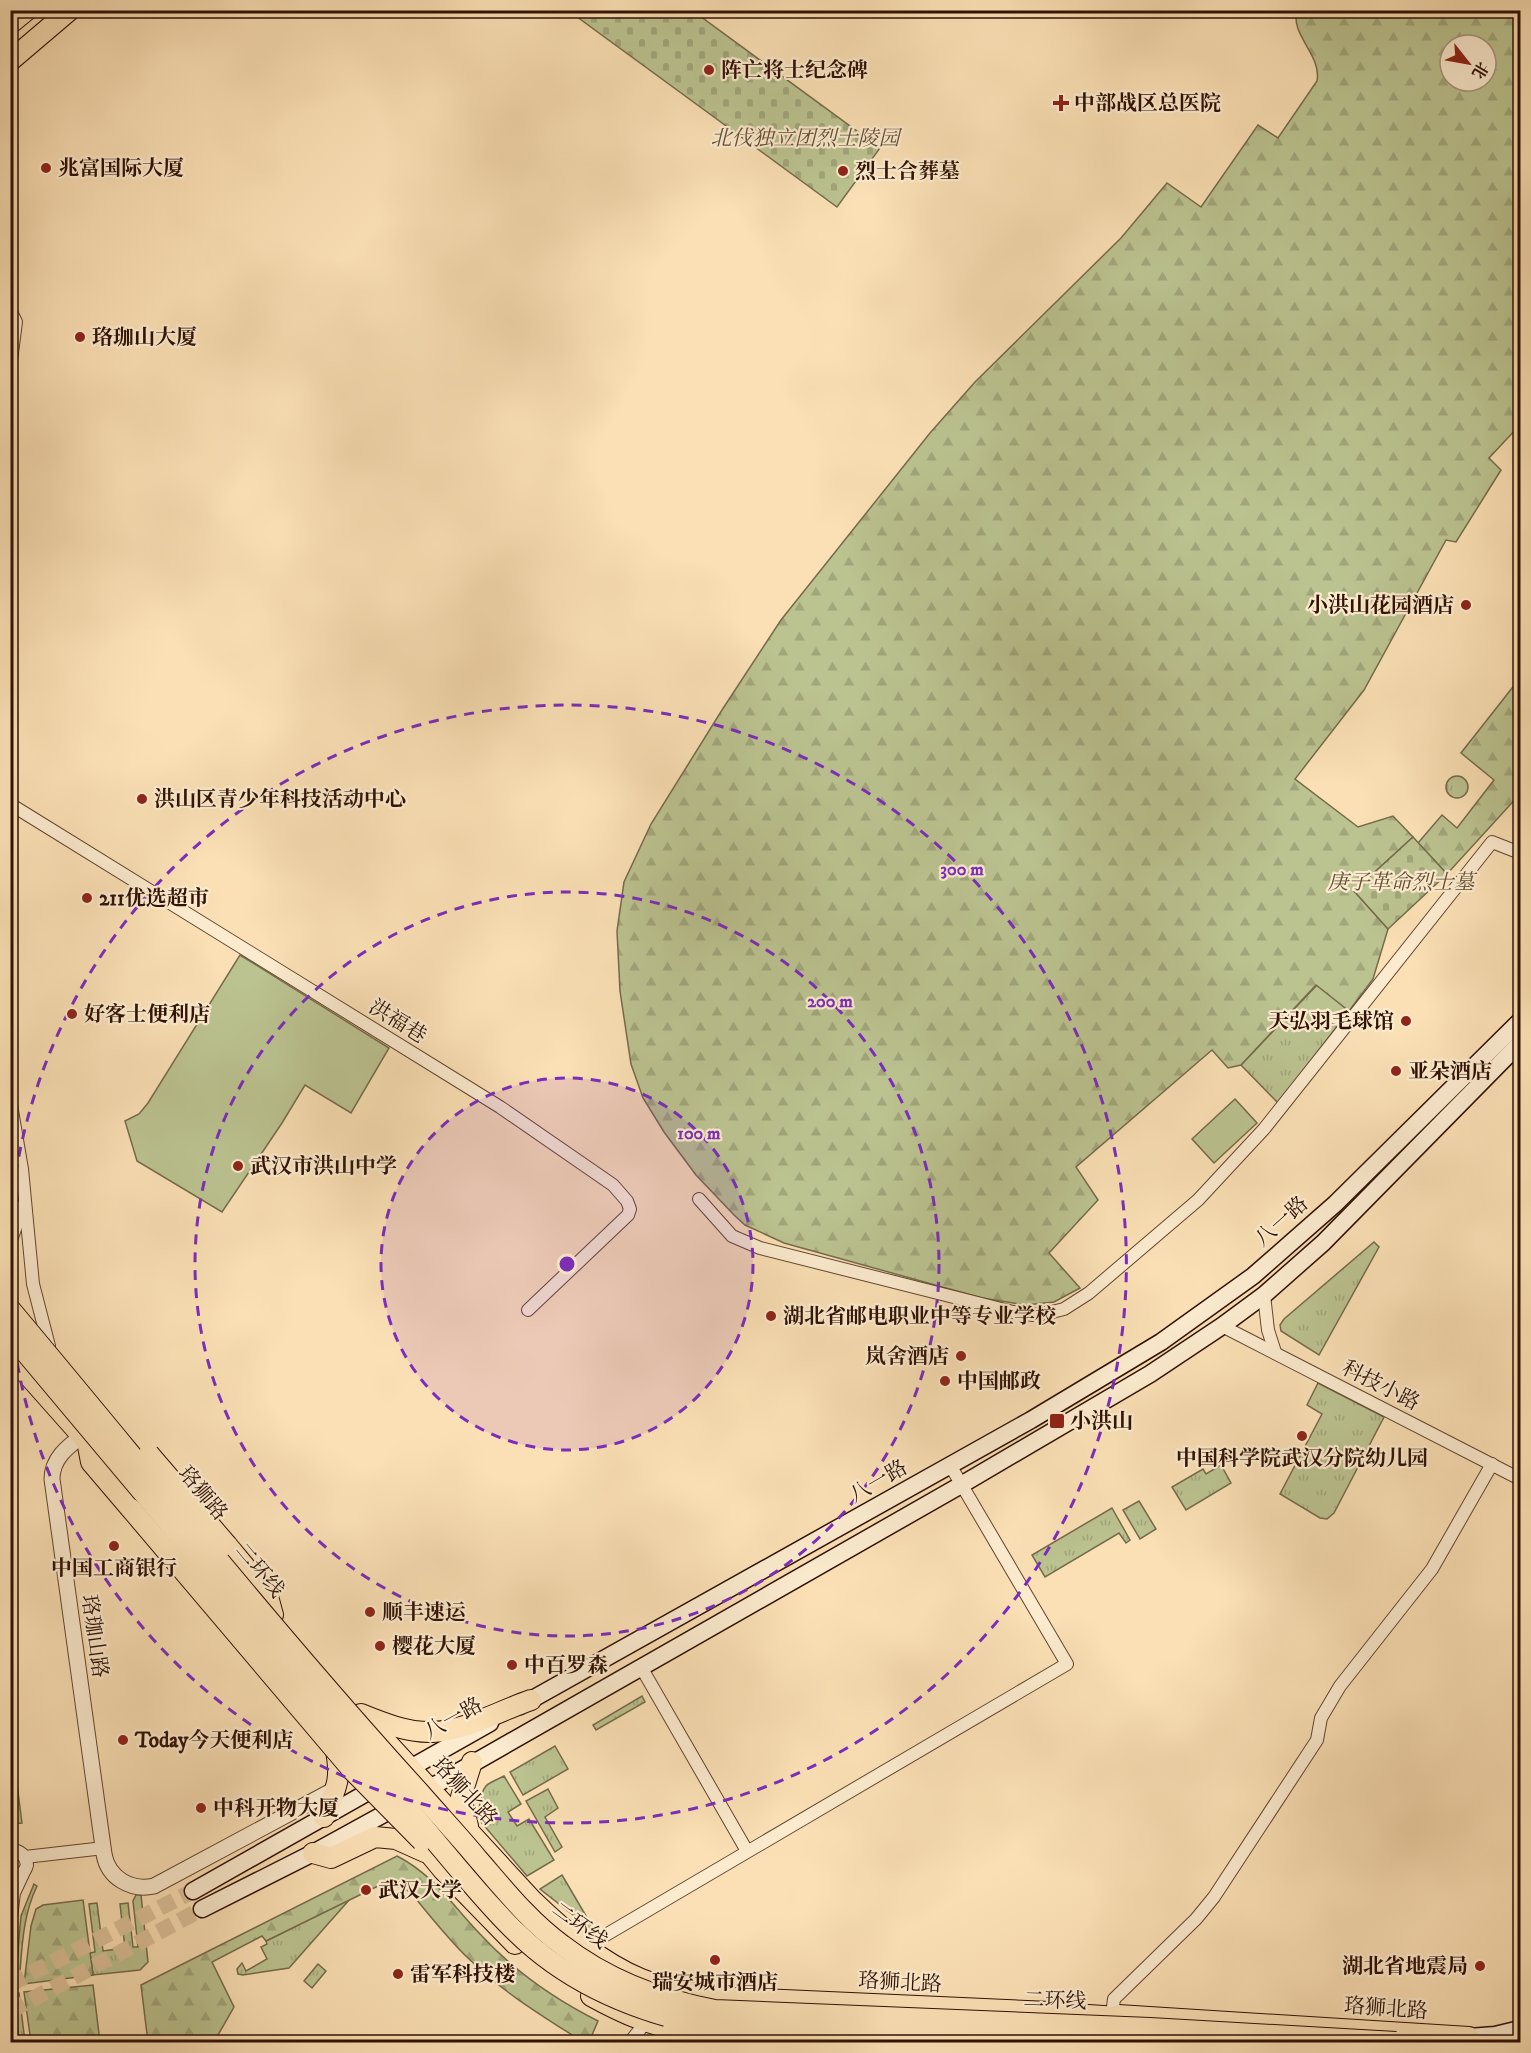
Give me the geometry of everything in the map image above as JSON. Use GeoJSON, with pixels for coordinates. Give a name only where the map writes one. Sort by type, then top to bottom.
{"type":"FeatureCollection","features":[{"type":"Feature","properties":{"kind":"main road"},"geometry":{"type":"LineString","coordinates":[[10,24],[27,10]]}},
{"type":"Feature","properties":{"kind":"main road"},"geometry":{"type":"LineString","coordinates":[[10,61],[70,10]]}},
{"type":"Feature","properties":{"kind":"main road","name":"八一路"},"geometry":{"type":"LineString","coordinates":[[193,1891],[1102,1379],[1204,1313],[1253,1276],[1335,1204],[1521,1021]]}},
{"type":"Feature","properties":{"kind":"main road","name":"八一路"},"geometry":{"type":"LineString","coordinates":[[202,1909],[313,1853],[393,1809],[962,1485],[1150,1374],[1264,1295],[1350,1217],[1521,1043]]}},
{"type":"Feature","properties":{"kind":"main road"},"geometry":{"type":"LineString","coordinates":[[10,1299],[20,1304],[267,1593],[273,1615]]}},
{"type":"Feature","properties":{"kind":"main road","name":"珞狮路"},"geometry":{"type":"LineString","coordinates":[[10,1299],[273,1615],[411,1767]]}},
{"type":"Feature","properties":{"kind":"main road","name":"二环线"},"geometry":{"type":"LineString","coordinates":[[10,1309],[345,1710],[458,1835],[513,1900],[544,1932],[581,1959],[650,1993],[715,2010],[1149,2028],[1396,2043]]}},
{"type":"Feature","properties":{"kind":"main road","name":"二环线"},"geometry":{"type":"LineString","coordinates":[[10,1334],[457,1867],[516,1932],[554,1964],[581,1982],[625,2002],[670,2018],[712,2027],[1116,2043]]}},
{"type":"Feature","properties":{"kind":"main road"},"geometry":{"type":"LineString","coordinates":[[10,1354],[85,1438],[430,1854],[491,1921],[546,1969],[656,2031],[803,2043]]}},
{"type":"Feature","properties":{"kind":"main road"},"geometry":{"type":"LineString","coordinates":[[85,1438],[91,1462],[353,1771],[433,1852],[457,1867]]}},
{"type":"Feature","properties":{"kind":"main road"},"geometry":{"type":"LineString","coordinates":[[361,1714],[389,1725],[433,1732],[475,1722],[531,1700]]}},
{"type":"Feature","properties":{"kind":"main road"},"geometry":{"type":"LineString","coordinates":[[324,1817],[339,1778],[333,1738]]}},
{"type":"Feature","properties":{"kind":"main road"},"geometry":{"type":"LineString","coordinates":[[470,1832],[461,1797],[472,1762]]}},
{"type":"Feature","properties":{"kind":"main road","name":"珞狮北路"},"geometry":{"type":"LineString","coordinates":[[411,1767],[531,1900],[554,1922],[625,1971],[642,1980],[669,1988],[719,1997],[1112,2014],[1468,2040]]}},
{"type":"Feature","properties":{"kind":"main road"},"geometry":{"type":"LineString","coordinates":[[313,1853],[331,1858],[375,1837],[396,1839],[430,1854]]}},
{"type":"Feature","properties":{"kind":"main road"},"geometry":{"type":"LineString","coordinates":[[625,2002],[638,2015],[714,2043]]}},
{"type":"Feature","properties":{"kind":"main road"},"geometry":{"type":"LineString","coordinates":[[848,2003],[849,2043]]}},
{"type":"Feature","properties":{"kind":"main road"},"geometry":{"type":"LineString","coordinates":[[1058,2013],[1277,2026],[1353,2040]]}},
{"type":"Feature","properties":{"kind":"main road"},"geometry":{"type":"LineString","coordinates":[[1468,2040],[1521,2029]]}},
{"type":"Feature","properties":{"kind":"street"},"geometry":{"type":"LineString","coordinates":[[10,310],[16,322],[10,368]]}},
{"type":"Feature","properties":{"kind":"street","name":"洪福巷"},"geometry":{"type":"LineString","coordinates":[[10,804],[501,1107],[589,1167],[618,1190],[627,1201],[630,1209],[628,1215],[528,1310]]}},
{"type":"Feature","properties":{"kind":"street"},"geometry":{"type":"LineString","coordinates":[[699,1199],[732,1236],[760,1248],[1013,1312],[1033,1315],[1064,1309],[1089,1293],[1198,1200],[1227,1170],[1264,1129],[1492,842],[1521,853]]}},
{"type":"Feature","properties":{"kind":"street"},"geometry":{"type":"LineString","coordinates":[[10,1099],[26,1200],[33,1284],[49,1346]]}},
{"type":"Feature","properties":{"kind":"street"},"geometry":{"type":"LineString","coordinates":[[10,1243],[26,1200]]}},
{"type":"Feature","properties":{"kind":"street"},"geometry":{"type":"LineString","coordinates":[[1264,1295],[1267,1321],[1275,1353]]}},
{"type":"Feature","properties":{"kind":"street","name":"科技小路"},"geometry":{"type":"LineString","coordinates":[[1222,1326],[1521,1479]]}},
{"type":"Feature","properties":{"kind":"street","name":"珞珈山路"},"geometry":{"type":"LineString","coordinates":[[85,1438],[58,1458],[53,1468],[52,1479],[104,1851]]}},
{"type":"Feature","properties":{"kind":"street"},"geometry":{"type":"LineString","coordinates":[[1112,2014],[1114,1999],[1196,1919],[1221,1888],[1317,1740],[1321,1718],[1340,1686],[1432,1569],[1492,1464]]}},
{"type":"Feature","properties":{"kind":"street"},"geometry":{"type":"LineString","coordinates":[[589,1948],[604,1936],[747,1851],[1067,1664],[950,1465]]}},
{"type":"Feature","properties":{"kind":"street"},"geometry":{"type":"LineString","coordinates":[[641,1667],[747,1851]]}},
{"type":"Feature","properties":{"kind":"street"},"geometry":{"type":"LineString","coordinates":[[18,1874],[104,1851],[109,1868],[121,1881],[135,1887],[154,1886],[337,1788]]}},
{"type":"Feature","properties":{"kind":"street"},"geometry":{"type":"LineString","coordinates":[[10,1850],[20,1852],[10,1926]]}},
{"type":"Feature","properties":{"kind":"street"},"geometry":{"type":"LineString","coordinates":[[630,2043],[656,2031]]}},
{"type":"Feature","properties":{"kind":"green space","name":"北伐独立团烈士陵园"},"geometry":{"type":"Polygon","coordinates":[[[569,11],[693,11],[880,148],[837,207],[569,11]]]}},
{"type":"Feature","properties":{"kind":"green space"},"geometry":{"type":"Polygon","coordinates":[[[1297,11],[1520,11],[1520,429],[1518,427],[1489,458],[1501,470],[1456,542],[1446,540],[1364,690],[1295,779],[1358,827],[1393,816],[1413,837],[1354,891],[1388,929],[1373,979],[1349,1011],[1316,985],[1241,1065],[1228,1068],[1212,1050],[1076,1167],[1098,1200],[1049,1253],[1080,1288],[1054,1302],[1026,1305],[982,1298],[784,1243],[745,1225],[734,1215],[696,1175],[664,1132],[643,1098],[631,1064],[620,991],[617,931],[624,882],[651,824],[781,620],[930,433],[975,382],[1121,238],[1167,183],[1201,207],[1258,125],[1278,138],[1317,81],[1315,62],[1298,28],[1297,11]]]}},
{"type":"Feature","properties":{"kind":"green space"},"geometry":{"type":"Polygon","coordinates":[[[1520,678],[1520,794],[1447,874],[1418,843],[1442,815],[1457,828],[1494,780],[1461,753],[1520,678]]]}},
{"type":"Feature","properties":{"kind":"green space"},"geometry":{"type":"Polygon","coordinates":[[[1457,776],[1465,779],[1468,787],[1465,795],[1457,798],[1449,795],[1446,787],[1449,779],[1457,776]]]}},
{"type":"Feature","properties":{"kind":"green space","name":"庚子革命烈士墓"},"geometry":{"type":"Polygon","coordinates":[[[1413,837],[1447,874],[1388,929],[1354,891],[1413,837]]]}},
{"type":"Feature","properties":{"kind":"green space"},"geometry":{"type":"Polygon","coordinates":[[[240,955],[389,1048],[351,1113],[305,1085],[222,1212],[137,1161],[125,1121],[139,1114],[148,1103],[240,955]]]}},
{"type":"Feature","properties":{"kind":"green space"},"geometry":{"type":"Polygon","coordinates":[[[1317,985],[1349,1011],[1278,1103],[1241,1065],[1317,985]]]}},
{"type":"Feature","properties":{"kind":"green space"},"geometry":{"type":"Polygon","coordinates":[[[1235,1099],[1257,1123],[1214,1163],[1192,1139],[1235,1099]]]}},
{"type":"Feature","properties":{"kind":"green space"},"geometry":{"type":"Polygon","coordinates":[[[1374,1242],[1379,1247],[1319,1355],[1281,1331],[1280,1325],[1284,1319],[1374,1242]]]}},
{"type":"Feature","properties":{"kind":"green space"},"geometry":{"type":"Polygon","coordinates":[[[1318,1383],[1384,1417],[1334,1513],[1327,1519],[1320,1518],[1280,1494],[1322,1414],[1307,1405],[1318,1383]]]}},
{"type":"Feature","properties":{"kind":"green space"},"geometry":{"type":"Polygon","coordinates":[[[1221,1465],[1231,1483],[1186,1510],[1172,1487],[1203,1469],[1206,1474],[1221,1465]]]}},
{"type":"Feature","properties":{"kind":"green space"},"geometry":{"type":"Polygon","coordinates":[[[1139,1501],[1156,1529],[1140,1539],[1123,1510],[1139,1501]]]}},
{"type":"Feature","properties":{"kind":"green space"},"geometry":{"type":"Polygon","coordinates":[[[1112,1508],[1130,1540],[1126,1543],[1119,1533],[1045,1577],[1032,1555],[1112,1508]]]}},
{"type":"Feature","properties":{"kind":"green space"},"geometry":{"type":"Polygon","coordinates":[[[642,1696],[645,1702],[596,1730],[593,1725],[642,1696]]]}},
{"type":"Feature","properties":{"kind":"green space"},"geometry":{"type":"Polygon","coordinates":[[[10,1738],[22,1823],[11,1824],[10,1738]]]}},
{"type":"Feature","properties":{"kind":"green space"},"geometry":{"type":"Polygon","coordinates":[[[555,1746],[568,1769],[523,1795],[510,1772],[555,1746]]]}},
{"type":"Feature","properties":{"kind":"green space"},"geometry":{"type":"Polygon","coordinates":[[[504,1776],[521,1804],[508,1812],[517,1826],[529,1819],[554,1860],[527,1876],[480,1818],[480,1804],[486,1786],[504,1776]]]}},
{"type":"Feature","properties":{"kind":"green space"},"geometry":{"type":"Polygon","coordinates":[[[548,1789],[558,1808],[545,1817],[562,1847],[555,1852],[526,1801],[548,1789]]]}},
{"type":"Feature","properties":{"kind":"green space"},"geometry":{"type":"Polygon","coordinates":[[[397,1856],[432,1881],[493,1947],[521,1972],[550,1994],[598,2021],[589,2042],[578,2042],[572,2035],[505,1990],[460,1950],[410,1892],[399,1886],[387,1885],[378,1886],[266,1941],[262,1936],[212,1962],[234,2007],[214,2042],[148,2042],[141,1985],[397,1856]]]}},
{"type":"Feature","properties":{"kind":"green space"},"geometry":{"type":"Polygon","coordinates":[[[562,1875],[596,1933],[540,1889],[562,1875]]]}},
{"type":"Feature","properties":{"kind":"green space"},"geometry":{"type":"Polygon","coordinates":[[[34,1884],[37,1886],[28,1910],[19,1984],[15,1984],[21,1916],[34,1884]]]}},
{"type":"Feature","properties":{"kind":"green space"},"geometry":{"type":"Polygon","coordinates":[[[136,1895],[141,1895],[148,1962],[140,1970],[93,1975],[90,1953],[95,1952],[89,1904],[97,1903],[103,1951],[125,1948],[120,1904],[128,1903],[133,1947],[138,1947],[133,1901],[136,1895]]]}},
{"type":"Feature","properties":{"kind":"green space"},"geometry":{"type":"Polygon","coordinates":[[[350,1899],[289,1968],[238,1974],[237,1969],[242,1963],[246,1971],[267,1959],[261,1947],[267,1944],[266,1941],[350,1899]]]}},
{"type":"Feature","properties":{"kind":"green space"},"geometry":{"type":"Polygon","coordinates":[[[83,1900],[93,1975],[24,1984],[31,1926],[36,1909],[43,1905],[83,1900]]]}},
{"type":"Feature","properties":{"kind":"green space"},"geometry":{"type":"Polygon","coordinates":[[[318,1964],[326,1971],[312,1988],[304,1981],[318,1964]]]}},
{"type":"Feature","properties":{"kind":"green space"},"geometry":{"type":"Polygon","coordinates":[[[93,1985],[100,2042],[31,2042],[24,1992],[93,1985]]]}},
{"type":"Feature","properties":{"kind":"green space"},"geometry":{"type":"Polygon","coordinates":[[[14,1993],[19,1993],[25,2042],[19,2042],[14,1993]]]}},
{"type":"Feature","properties":{"kind":"tunnel"},"geometry":{"type":"LineString","coordinates":[[10,1984],[193,1891]]}},
{"type":"Feature","properties":{"kind":"tunnel"},"geometry":{"type":"LineString","coordinates":[[10,2011],[202,1909]]}},
{"type":"Feature","properties":{"kind":"place","name":"阵亡将士纪念碑"},"geometry":{"type":"Point","coordinates":[709,70]}},
{"type":"Feature","properties":{"kind":"place","name":"中部战区总医院"},"geometry":{"type":"Point","coordinates":[1061,103]}},
{"type":"Feature","properties":{"kind":"place","name":"兆富国际大厦"},"geometry":{"type":"Point","coordinates":[46,168]}},
{"type":"Feature","properties":{"kind":"place","name":"烈士合葬墓"},"geometry":{"type":"Point","coordinates":[843,171]}},
{"type":"Feature","properties":{"kind":"place","name":"珞珈山大厦"},"geometry":{"type":"Point","coordinates":[80,337]}},
{"type":"Feature","properties":{"kind":"place","name":"小洪山花园酒店"},"geometry":{"type":"Point","coordinates":[1466,605]}},
{"type":"Feature","properties":{"kind":"place","name":"洪山区青少年科技活动中心"},"geometry":{"type":"Point","coordinates":[142,799]}},
{"type":"Feature","properties":{"kind":"place","name":"211优选超市"},"geometry":{"type":"Point","coordinates":[87,898]}},
{"type":"Feature","properties":{"kind":"place","name":"好客士便利店"},"geometry":{"type":"Point","coordinates":[72,1014]}},
{"type":"Feature","properties":{"kind":"place","name":"天弘羽毛球馆"},"geometry":{"type":"Point","coordinates":[1406,1021]}},
{"type":"Feature","properties":{"kind":"place","name":"亚朵酒店"},"geometry":{"type":"Point","coordinates":[1396,1071]}},
{"type":"Feature","properties":{"kind":"place","name":"武汉市洪山中学"},"geometry":{"type":"Point","coordinates":[238,1166]}},
{"type":"Feature","properties":{"kind":"place","name":"湖北省邮电职业中等专业学校"},"geometry":{"type":"Point","coordinates":[771,1316]}},
{"type":"Feature","properties":{"kind":"place","name":"岚舍酒店"},"geometry":{"type":"Point","coordinates":[961,1356]}},
{"type":"Feature","properties":{"kind":"place","name":"中国邮政"},"geometry":{"type":"Point","coordinates":[945,1381]}},
{"type":"Feature","properties":{"kind":"place","name":"小洪山"},"geometry":{"type":"Point","coordinates":[1057,1421]}},
{"type":"Feature","properties":{"kind":"place","name":"中国科学院武汉分院幼儿园"},"geometry":{"type":"Point","coordinates":[1302,1436]}},
{"type":"Feature","properties":{"kind":"place","name":"中国工商银行"},"geometry":{"type":"Point","coordinates":[114,1546]}},
{"type":"Feature","properties":{"kind":"place","name":"顺丰速运"},"geometry":{"type":"Point","coordinates":[370,1612]}},
{"type":"Feature","properties":{"kind":"place","name":"樱花大厦"},"geometry":{"type":"Point","coordinates":[380,1646]}},
{"type":"Feature","properties":{"kind":"place","name":"中百罗森"},"geometry":{"type":"Point","coordinates":[512,1665]}},
{"type":"Feature","properties":{"kind":"place","name":"Today今天便利店"},"geometry":{"type":"Point","coordinates":[123,1740]}},
{"type":"Feature","properties":{"kind":"place","name":"中科开物大厦"},"geometry":{"type":"Point","coordinates":[201,1808]}},
{"type":"Feature","properties":{"kind":"place","name":"武汉大学"},"geometry":{"type":"Point","coordinates":[366,1890]}},
{"type":"Feature","properties":{"kind":"place","name":"瑞安城市酒店"},"geometry":{"type":"Point","coordinates":[715,1960]}},
{"type":"Feature","properties":{"kind":"place","name":"湖北省地震局"},"geometry":{"type":"Point","coordinates":[1480,1966]}},
{"type":"Feature","properties":{"kind":"place","name":"雷军科技楼"},"geometry":{"type":"Point","coordinates":[398,1974]}}]}
